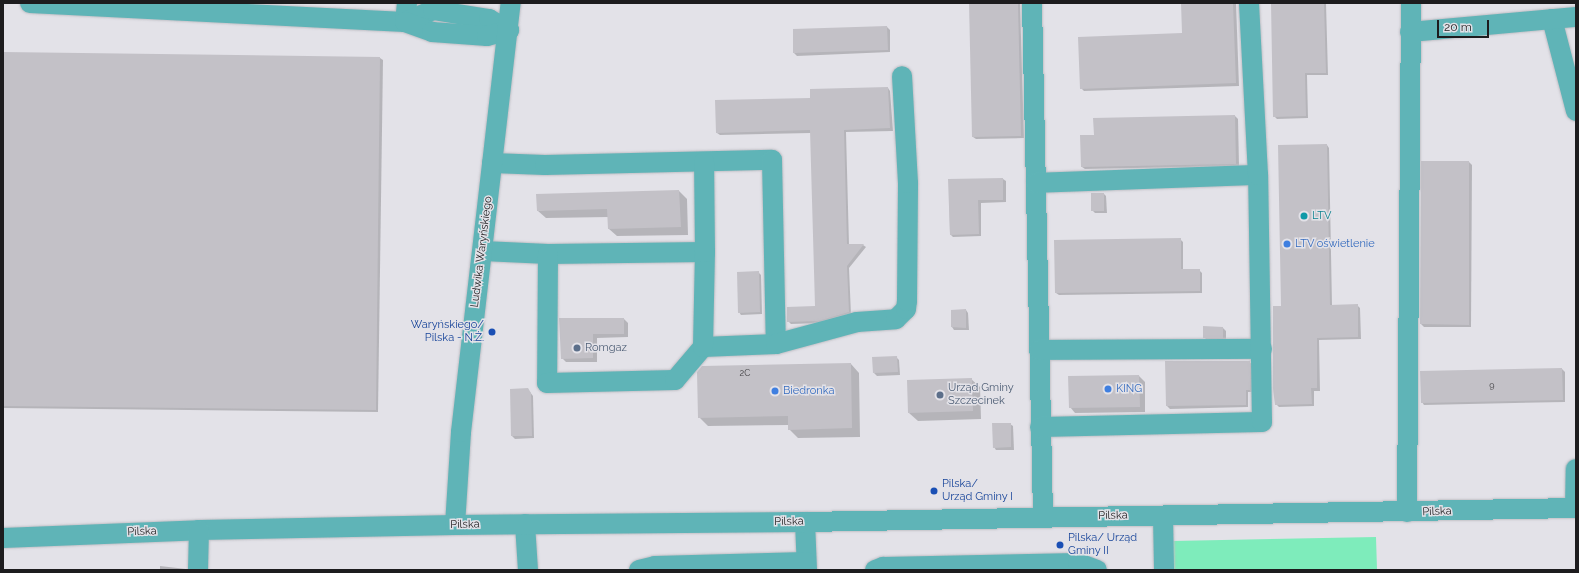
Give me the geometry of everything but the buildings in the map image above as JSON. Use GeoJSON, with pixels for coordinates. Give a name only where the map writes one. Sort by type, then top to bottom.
{"type":"FeatureCollection","features":[{"type":"Feature","properties":{"kind":"street"},"geometry":{"type":"LineString","coordinates":[[30,3],[406,12],[433,10],[489,19],[508,30]]}},
{"type":"Feature","properties":{"kind":"street","name":"Ludwika Waryńskiego"},"geometry":{"type":"LineString","coordinates":[[456,525],[461,432],[511,3]]}},
{"type":"Feature","properties":{"kind":"street"},"geometry":{"type":"LineString","coordinates":[[1032,3],[1043,517]]}},
{"type":"Feature","properties":{"kind":"street"},"geometry":{"type":"LineString","coordinates":[[1040,427],[1262,422],[1258,175],[1249,3]]}},
{"type":"Feature","properties":{"kind":"street"},"geometry":{"type":"LineString","coordinates":[[1407,512],[1411,3]]}},
{"type":"Feature","properties":{"kind":"street"},"geometry":{"type":"LineString","coordinates":[[1410,32],[1576,17]]}},
{"type":"Feature","properties":{"kind":"street"},"geometry":{"type":"LineString","coordinates":[[1552,19],[1576,112]]}},
{"type":"Feature","properties":{"kind":"street"},"geometry":{"type":"LineString","coordinates":[[702,347],[776,344],[857,322],[896,319],[906,309],[908,183],[902,76]]}},
{"type":"Feature","properties":{"kind":"street"},"geometry":{"type":"LineString","coordinates":[[492,163],[545,165],[772,160],[776,344]]}},
{"type":"Feature","properties":{"kind":"street"},"geometry":{"type":"LineString","coordinates":[[548,254],[547,383],[675,380],[702,347],[705,252],[704,162]]}},
{"type":"Feature","properties":{"kind":"street"},"geometry":{"type":"LineString","coordinates":[[1036,183],[1258,175]]}},
{"type":"Feature","properties":{"kind":"street"},"geometry":{"type":"LineString","coordinates":[[483,251],[548,254],[705,252]]}},
{"type":"Feature","properties":{"kind":"street"},"geometry":{"type":"LineString","coordinates":[[1039,350],[1262,349]]}},
{"type":"Feature","properties":{"kind":"street"},"geometry":{"type":"LineString","coordinates":[[1576,469],[1576,508]]}},
{"type":"Feature","properties":{"kind":"street","name":"Pilska"},"geometry":{"type":"LineString","coordinates":[[3,538],[199,530],[456,525],[806,522],[1576,508]]}},
{"type":"Feature","properties":{"kind":"street"},"geometry":{"type":"LineString","coordinates":[[1163,516],[1164,570]]}},
{"type":"Feature","properties":{"kind":"street"},"geometry":{"type":"LineString","coordinates":[[639,570],[655,566],[806,566],[806,522]]}},
{"type":"Feature","properties":{"kind":"street"},"geometry":{"type":"LineString","coordinates":[[525,524],[528,570]]}},
{"type":"Feature","properties":{"kind":"street"},"geometry":{"type":"LineString","coordinates":[[198,570],[199,530]]}},
{"type":"Feature","properties":{"kind":"street"},"geometry":{"type":"LineString","coordinates":[[875,570],[883,567],[1078,563],[1097,570]]}},
{"type":"Feature","properties":{"kind":"green space"},"geometry":{"type":"Polygon","coordinates":[[[1376,537],[1377,570],[1173,570],[1172,541],[1376,537]]]}},
{"type":"Feature","properties":{"kind":"place","name":"LTV"},"geometry":{"type":"Point","coordinates":[1304,216]}},
{"type":"Feature","properties":{"kind":"place","name":"LTV oświetlenie"},"geometry":{"type":"Point","coordinates":[1287,244]}},
{"type":"Feature","properties":{"kind":"place","name":"Waryńskiego/ Pilska - N.Ż."},"geometry":{"type":"Point","coordinates":[492,332]}},
{"type":"Feature","properties":{"kind":"place","name":"Romgaz"},"geometry":{"type":"Point","coordinates":[577,348]}},
{"type":"Feature","properties":{"kind":"place","name":"KING"},"geometry":{"type":"Point","coordinates":[1108,389]}},
{"type":"Feature","properties":{"kind":"place","name":"Biedronka"},"geometry":{"type":"Point","coordinates":[775,391]}},
{"type":"Feature","properties":{"kind":"place","name":"Urząd Gminy Szczecinek"},"geometry":{"type":"Point","coordinates":[940,395]}},
{"type":"Feature","properties":{"kind":"place","name":"Pilska/ Urząd Gminy I"},"geometry":{"type":"Point","coordinates":[934,491]}},
{"type":"Feature","properties":{"kind":"place","name":"Pilska/ Urząd Gminy II"},"geometry":{"type":"Point","coordinates":[1060,545]}}]}
